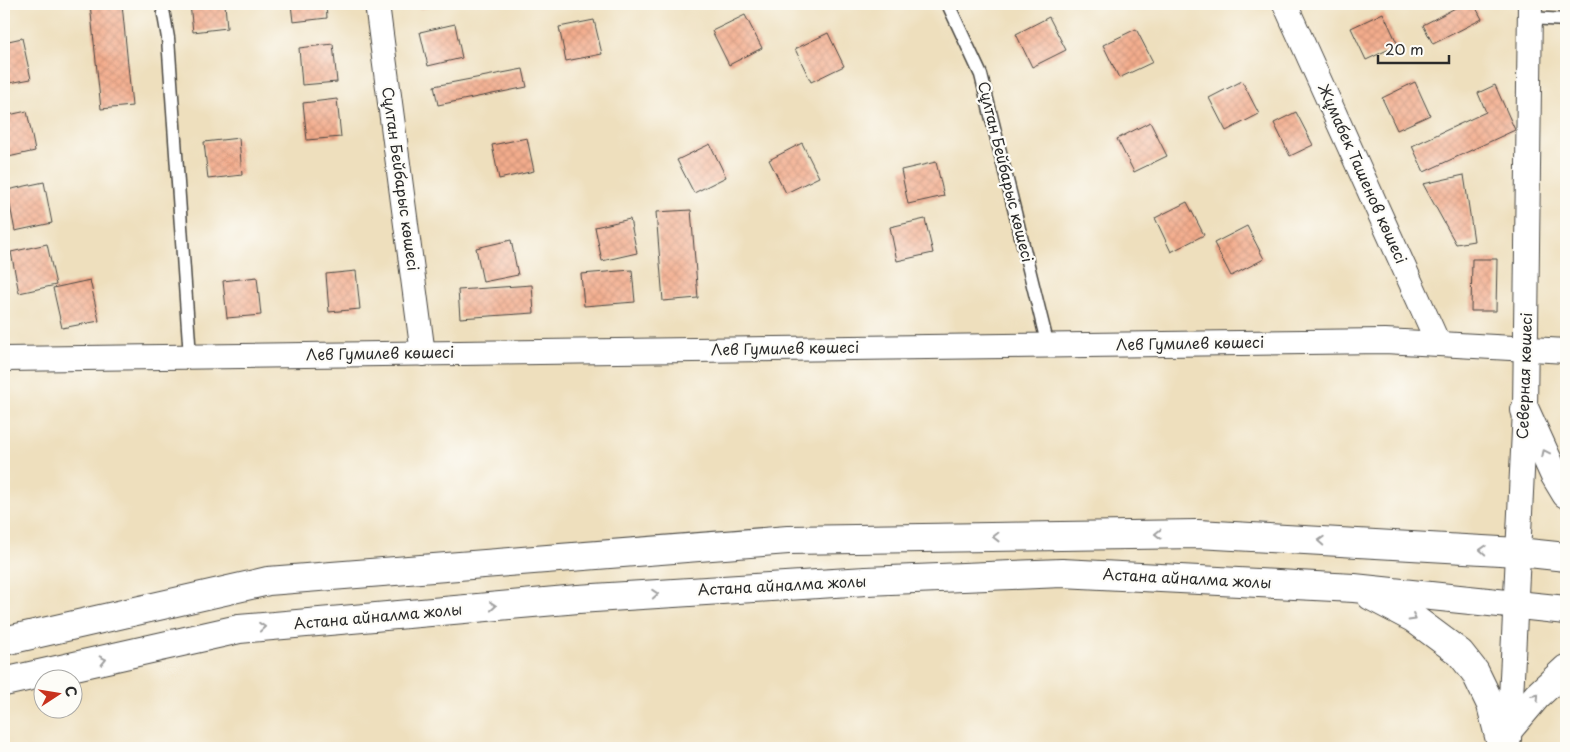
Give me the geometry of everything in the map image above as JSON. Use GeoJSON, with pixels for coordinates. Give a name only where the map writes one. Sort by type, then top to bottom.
{"type":"FeatureCollection","features":[{"type":"Feature","properties":{"kind":"highway"},"geometry":{"type":"LineString","coordinates":[[1525,410],[1554,474],[1566,494]]}},
{"type":"Feature","properties":{"kind":"highway"},"geometry":{"type":"LineString","coordinates":[[4,641],[268,582],[788,540],[1198,534],[1518,552],[1566,557]]}},
{"type":"Feature","properties":{"kind":"highway","name":"Астана айналма жолы"},"geometry":{"type":"LineString","coordinates":[[4,682],[239,629],[578,599],[856,582],[1062,573],[1354,588],[1566,610]]}},
{"type":"Feature","properties":{"kind":"highway"},"geometry":{"type":"LineString","coordinates":[[1354,588],[1413,618],[1460,653],[1475,672],[1507,742]]}},
{"type":"Feature","properties":{"kind":"highway"},"geometry":{"type":"LineString","coordinates":[[1507,742],[1537,696],[1566,669]]}},
{"type":"Feature","properties":{"kind":"street","name":"Сұлтан Бейбарыс көшесі"},"geometry":{"type":"LineString","coordinates":[[377,4],[423,354]]}},
{"type":"Feature","properties":{"kind":"street","name":"Жұмабек Ташенов көшесі"},"geometry":{"type":"LineString","coordinates":[[1285,4],[1438,343]]}},
{"type":"Feature","properties":{"kind":"street","name":"Северная көшесі"},"geometry":{"type":"LineString","coordinates":[[1507,742],[1527,349],[1530,11]]}},
{"type":"Feature","properties":{"kind":"street","name":"Лев Гумилев көшесі"},"geometry":{"type":"LineString","coordinates":[[4,359],[1385,341],[1566,351]]}},
{"type":"Feature","properties":{"kind":"lane"},"geometry":{"type":"LineString","coordinates":[[162,4],[168,38],[190,357]]}},
{"type":"Feature","properties":{"kind":"lane","name":"Сұлтан Бейбарыс көшесі"},"geometry":{"type":"LineString","coordinates":[[948,4],[981,75],[1048,346]]}},
{"type":"Feature","properties":{"kind":"lane"},"geometry":{"type":"LineString","coordinates":[[1530,11],[1566,20]]}},
{"type":"Feature","properties":{"kind":"building"},"geometry":{"type":"Polygon","coordinates":[[[90,4],[122,4],[132,106],[101,109],[90,4]]]}},
{"type":"Feature","properties":{"kind":"building"},"geometry":{"type":"Polygon","coordinates":[[[190,4],[225,4],[227,28],[193,32],[190,4]]]}},
{"type":"Feature","properties":{"kind":"building"},"geometry":{"type":"Polygon","coordinates":[[[291,4],[326,4],[327,18],[293,22],[291,4]]]}},
{"type":"Feature","properties":{"kind":"building"},"geometry":{"type":"Polygon","coordinates":[[[419,4],[440,4],[440,5],[420,9],[419,4]]]}},
{"type":"Feature","properties":{"kind":"building"},"geometry":{"type":"Polygon","coordinates":[[[1463,4],[1474,4],[1482,19],[1433,44],[1423,25],[1463,4]]]}},
{"type":"Feature","properties":{"kind":"building"},"geometry":{"type":"Polygon","coordinates":[[[1383,13],[1398,45],[1366,60],[1351,28],[1383,13]]]}},
{"type":"Feature","properties":{"kind":"building"},"geometry":{"type":"Polygon","coordinates":[[[745,15],[762,48],[729,65],[712,31],[745,15]]]}},
{"type":"Feature","properties":{"kind":"building"},"geometry":{"type":"Polygon","coordinates":[[[1049,17],[1066,50],[1032,67],[1016,34],[1049,17]]]}},
{"type":"Feature","properties":{"kind":"building"},"geometry":{"type":"Polygon","coordinates":[[[594,20],[602,54],[566,61],[559,27],[594,20]]]}},
{"type":"Feature","properties":{"kind":"building"},"geometry":{"type":"Polygon","coordinates":[[[455,24],[462,58],[428,66],[420,32],[455,24]]]}},
{"type":"Feature","properties":{"kind":"building"},"geometry":{"type":"Polygon","coordinates":[[[1136,29],[1153,62],[1119,78],[1103,45],[1136,29]]]}},
{"type":"Feature","properties":{"kind":"building"},"geometry":{"type":"Polygon","coordinates":[[[828,33],[844,66],[811,82],[795,49],[828,33]]]}},
{"type":"Feature","properties":{"kind":"building"},"geometry":{"type":"Polygon","coordinates":[[[22,38],[31,79],[4,84],[4,42],[22,38]]]}},
{"type":"Feature","properties":{"kind":"building"},"geometry":{"type":"Polygon","coordinates":[[[333,44],[337,82],[302,85],[299,48],[333,44]]]}},
{"type":"Feature","properties":{"kind":"building"},"geometry":{"type":"Polygon","coordinates":[[[523,69],[527,87],[438,105],[434,86],[523,69]]]}},
{"type":"Feature","properties":{"kind":"building"},"geometry":{"type":"Polygon","coordinates":[[[1242,81],[1259,114],[1226,131],[1209,98],[1242,81]]]}},
{"type":"Feature","properties":{"kind":"building"},"geometry":{"type":"Polygon","coordinates":[[[1415,82],[1430,115],[1397,130],[1382,98],[1415,82]]]}},
{"type":"Feature","properties":{"kind":"building"},"geometry":{"type":"Polygon","coordinates":[[[1495,85],[1515,130],[1424,172],[1412,146],[1486,112],[1478,93],[1495,85]]]}},
{"type":"Feature","properties":{"kind":"building"},"geometry":{"type":"Polygon","coordinates":[[[337,99],[341,137],[307,140],[303,103],[337,99]]]}},
{"type":"Feature","properties":{"kind":"building"},"geometry":{"type":"Polygon","coordinates":[[[27,111],[35,151],[4,158],[4,116],[27,111]]]}},
{"type":"Feature","properties":{"kind":"building"},"geometry":{"type":"Polygon","coordinates":[[[1296,112],[1313,145],[1290,156],[1274,123],[1296,112]]]}},
{"type":"Feature","properties":{"kind":"building"},"geometry":{"type":"Polygon","coordinates":[[[1150,122],[1167,156],[1134,172],[1117,139],[1150,122]]]}},
{"type":"Feature","properties":{"kind":"building"},"geometry":{"type":"Polygon","coordinates":[[[239,138],[242,175],[208,179],[204,142],[239,138]]]}},
{"type":"Feature","properties":{"kind":"building"},"geometry":{"type":"Polygon","coordinates":[[[527,138],[534,171],[499,179],[492,145],[527,138]]]}},
{"type":"Feature","properties":{"kind":"building"},"geometry":{"type":"Polygon","coordinates":[[[802,143],[819,177],[786,193],[769,160],[802,143]]]}},
{"type":"Feature","properties":{"kind":"building"},"geometry":{"type":"Polygon","coordinates":[[[710,144],[726,177],[694,193],[677,160],[710,144]]]}},
{"type":"Feature","properties":{"kind":"building"},"geometry":{"type":"Polygon","coordinates":[[[936,162],[944,196],[908,204],[901,170],[936,162]]]}},
{"type":"Feature","properties":{"kind":"building"},"geometry":{"type":"Polygon","coordinates":[[[1464,175],[1474,241],[1456,244],[1423,184],[1464,175]]]}},
{"type":"Feature","properties":{"kind":"building"},"geometry":{"type":"Polygon","coordinates":[[[44,182],[52,223],[15,231],[7,190],[44,182]]]}},
{"type":"Feature","properties":{"kind":"building"},"geometry":{"type":"Polygon","coordinates":[[[1187,202],[1204,235],[1171,252],[1155,218],[1187,202]]]}},
{"type":"Feature","properties":{"kind":"building"},"geometry":{"type":"Polygon","coordinates":[[[691,210],[698,298],[663,301],[656,212],[691,210]]]}},
{"type":"Feature","properties":{"kind":"building"},"geometry":{"type":"Polygon","coordinates":[[[630,219],[637,253],[602,261],[595,227],[630,219]]]}},
{"type":"Feature","properties":{"kind":"building"},"geometry":{"type":"Polygon","coordinates":[[[925,219],[933,253],[897,261],[890,227],[925,219]]]}},
{"type":"Feature","properties":{"kind":"building"},"geometry":{"type":"Polygon","coordinates":[[[1247,226],[1264,259],[1231,276],[1214,243],[1247,226]]]}},
{"type":"Feature","properties":{"kind":"building"},"geometry":{"type":"Polygon","coordinates":[[[511,240],[518,275],[483,282],[476,248],[511,240]]]}},
{"type":"Feature","properties":{"kind":"building"},"geometry":{"type":"Polygon","coordinates":[[[47,244],[56,285],[19,293],[11,252],[47,244]]]}},
{"type":"Feature","properties":{"kind":"building"},"geometry":{"type":"Polygon","coordinates":[[[1472,259],[1497,259],[1496,311],[1471,311],[1472,259]]]}},
{"type":"Feature","properties":{"kind":"building"},"geometry":{"type":"Polygon","coordinates":[[[632,270],[635,302],[584,306],[581,274],[632,270]]]}},
{"type":"Feature","properties":{"kind":"building"},"geometry":{"type":"Polygon","coordinates":[[[356,271],[360,309],[329,312],[326,274],[356,271]]]}},
{"type":"Feature","properties":{"kind":"building"},"geometry":{"type":"Polygon","coordinates":[[[257,277],[261,315],[227,318],[223,281],[257,277]]]}},
{"type":"Feature","properties":{"kind":"building"},"geometry":{"type":"Polygon","coordinates":[[[90,280],[99,321],[62,328],[53,288],[90,280]]]}},
{"type":"Feature","properties":{"kind":"building"},"geometry":{"type":"Polygon","coordinates":[[[532,285],[534,313],[460,318],[458,290],[532,285]]]}}]}
